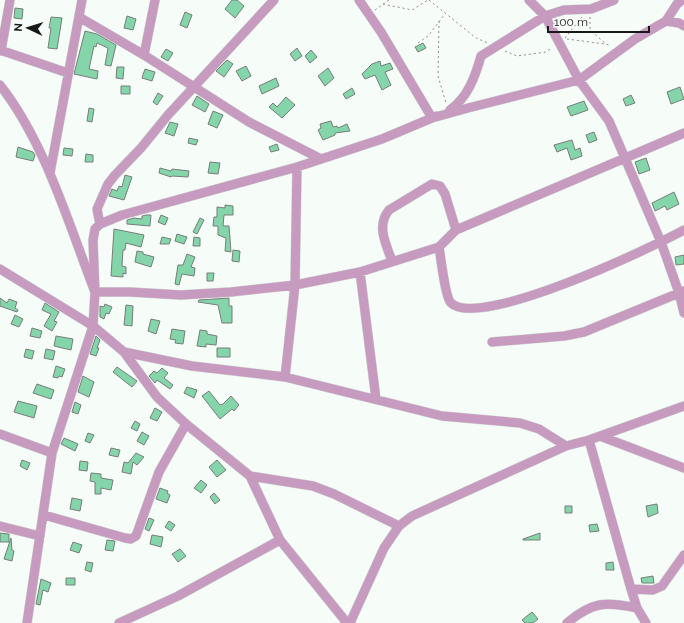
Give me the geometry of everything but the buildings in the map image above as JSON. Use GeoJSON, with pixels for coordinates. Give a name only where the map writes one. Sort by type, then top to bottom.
{"type":"FeatureCollection","features":[{"type":"Feature","properties":{"kind":"street"},"geometry":{"type":"LineString","coordinates":[[10,0],[1,50],[68,73]]}},
{"type":"Feature","properties":{"kind":"street"},"geometry":{"type":"LineString","coordinates":[[50,173],[82,0]]}},
{"type":"Feature","properties":{"kind":"street"},"geometry":{"type":"LineString","coordinates":[[144,55],[155,0]]}},
{"type":"Feature","properties":{"kind":"street"},"geometry":{"type":"LineString","coordinates":[[100,224],[97,209],[111,180],[141,148],[193,87],[274,0]]}},
{"type":"Feature","properties":{"kind":"street"},"geometry":{"type":"LineString","coordinates":[[359,0],[381,32],[432,118]]}},
{"type":"Feature","properties":{"kind":"street"},"geometry":{"type":"LineString","coordinates":[[529,0],[545,16],[579,80],[609,121],[682,292],[684,313]]}},
{"type":"Feature","properties":{"kind":"street"},"geometry":{"type":"LineString","coordinates":[[27,623],[52,453],[93,326],[95,292],[93,240],[95,229],[100,224],[122,215],[297,167],[382,139],[448,111],[460,103],[475,78],[481,56],[545,16],[564,10],[590,9],[614,0]]}},
{"type":"Feature","properties":{"kind":"street"},"geometry":{"type":"LineString","coordinates":[[432,118],[579,80],[635,39],[666,21],[677,4],[682,0]]}},
{"type":"Feature","properties":{"kind":"street"},"geometry":{"type":"LineString","coordinates":[[79,17],[144,55],[249,122],[321,159]]}},
{"type":"Feature","properties":{"kind":"street"},"geometry":{"type":"LineString","coordinates":[[666,21],[679,23],[684,26]]}},
{"type":"Feature","properties":{"kind":"street"},"geometry":{"type":"LineString","coordinates":[[0,86],[19,113],[50,173],[95,292]]}},
{"type":"Feature","properties":{"kind":"street"},"geometry":{"type":"LineString","coordinates":[[95,292],[130,292],[180,295],[231,292],[295,285],[360,272],[439,247],[456,230],[684,133]]}},
{"type":"Feature","properties":{"kind":"street"},"geometry":{"type":"LineString","coordinates":[[285,377],[295,285],[297,167]]}},
{"type":"Feature","properties":{"kind":"street"},"geometry":{"type":"LineString","coordinates":[[392,261],[382,230],[385,215],[389,210],[432,184],[440,186],[445,194],[456,230]]}},
{"type":"Feature","properties":{"kind":"street"},"geometry":{"type":"LineString","coordinates":[[439,247],[446,295],[451,303],[459,307],[478,309],[509,303],[554,288],[661,242],[684,230]]}},
{"type":"Feature","properties":{"kind":"street"},"geometry":{"type":"LineString","coordinates":[[0,269],[93,326],[124,352],[157,396],[186,424],[250,476],[280,540],[348,623],[384,548],[398,526],[412,516],[566,446],[589,440],[684,406]]}},
{"type":"Feature","properties":{"kind":"street"},"geometry":{"type":"LineString","coordinates":[[360,272],[376,399]]}},
{"type":"Feature","properties":{"kind":"street"},"geometry":{"type":"LineString","coordinates":[[492,342],[557,337],[584,332],[682,292]]}},
{"type":"Feature","properties":{"kind":"street"},"geometry":{"type":"LineString","coordinates":[[124,352],[192,366],[285,377],[442,416],[520,423],[539,429],[566,446]]}},
{"type":"Feature","properties":{"kind":"street"},"geometry":{"type":"LineString","coordinates":[[44,515],[124,538],[136,536],[159,472],[186,424]]}},
{"type":"Feature","properties":{"kind":"street"},"geometry":{"type":"LineString","coordinates":[[0,434],[52,453]]}},
{"type":"Feature","properties":{"kind":"street"},"geometry":{"type":"LineString","coordinates":[[600,436],[684,468]]}},
{"type":"Feature","properties":{"kind":"street"},"geometry":{"type":"LineString","coordinates":[[589,440],[631,589],[637,608],[646,623]]}},
{"type":"Feature","properties":{"kind":"street"},"geometry":{"type":"LineString","coordinates":[[250,476],[314,486],[334,494],[398,526]]}},
{"type":"Feature","properties":{"kind":"street"},"geometry":{"type":"LineString","coordinates":[[0,526],[40,536]]}},
{"type":"Feature","properties":{"kind":"street"},"geometry":{"type":"LineString","coordinates":[[120,623],[178,596],[280,540]]}},
{"type":"Feature","properties":{"kind":"street"},"geometry":{"type":"LineString","coordinates":[[631,589],[653,590],[662,586],[684,555]]}},
{"type":"Feature","properties":{"kind":"street"},"geometry":{"type":"LineString","coordinates":[[567,623],[586,608],[596,605],[620,604],[637,608]]}},
{"type":"Feature","properties":{"kind":"path"},"geometry":{"type":"LineString","coordinates":[[369,14],[389,0]]}},
{"type":"Feature","properties":{"kind":"path"},"geometry":{"type":"LineString","coordinates":[[384,4],[412,10],[428,0]]}},
{"type":"Feature","properties":{"kind":"path"},"geometry":{"type":"LineString","coordinates":[[590,9],[590,30],[606,44]]}},
{"type":"Feature","properties":{"kind":"path"},"geometry":{"type":"LineString","coordinates":[[418,43],[428,36],[446,14]]}},
{"type":"Feature","properties":{"kind":"path"},"geometry":{"type":"LineString","coordinates":[[439,21],[438,76],[448,111]]}},
{"type":"Feature","properties":{"kind":"path"},"geometry":{"type":"LineString","coordinates":[[558,40],[567,39],[606,44],[621,49]]}}]}
